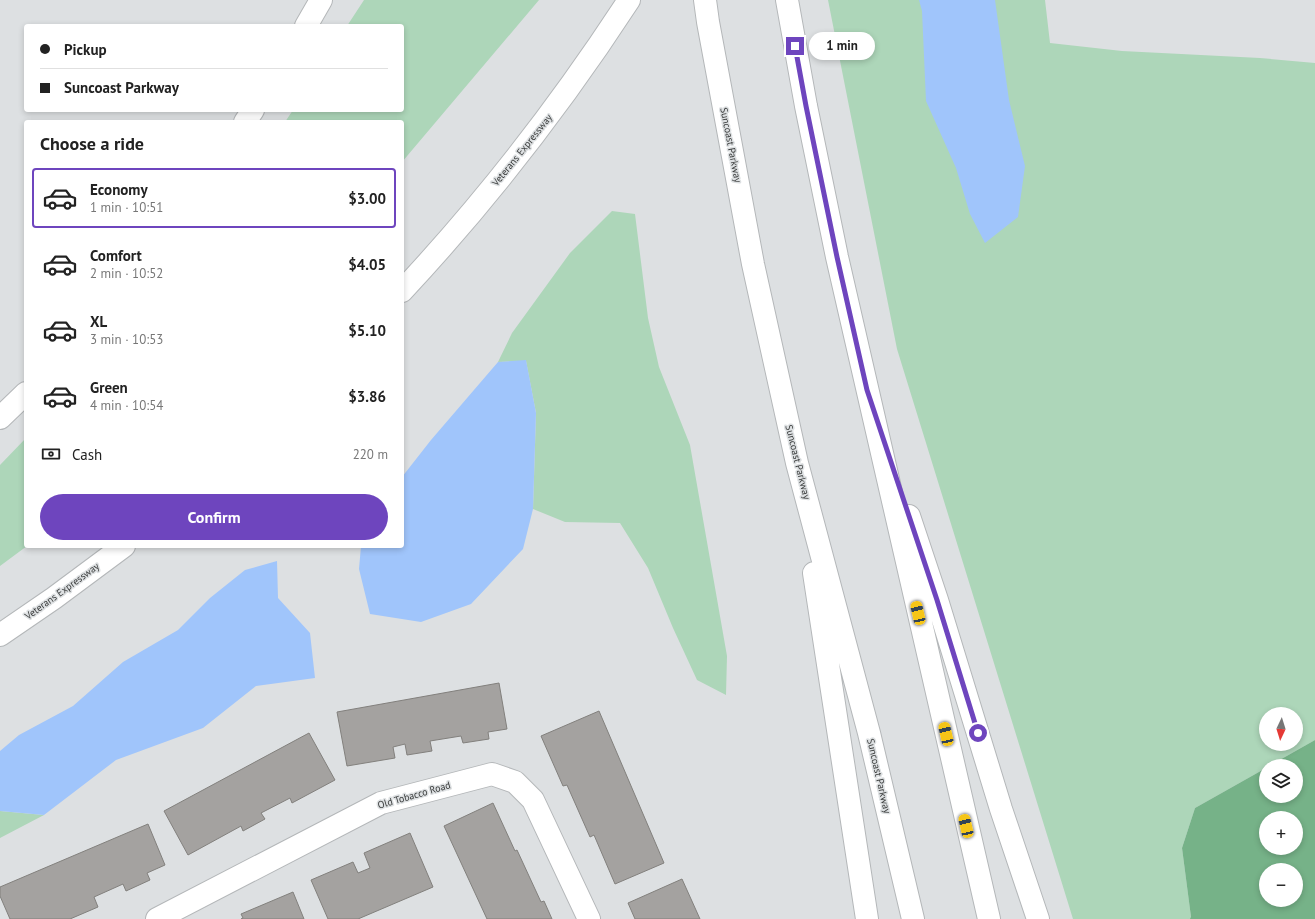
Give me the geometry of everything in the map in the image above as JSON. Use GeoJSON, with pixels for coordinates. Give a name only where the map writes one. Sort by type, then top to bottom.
{"type":"FeatureCollection","features":[{"type":"Feature","properties":{"kind":"main road"},"geometry":{"type":"LineString","coordinates":[[307,24],[321,0]]}},
{"type":"Feature","properties":{"kind":"main road","name":"Veterans Expressway"},"geometry":{"type":"LineString","coordinates":[[404,289],[434,257],[552,112],[592,56],[629,0]]}},
{"type":"Feature","properties":{"kind":"main road","name":"Suncoast Parkway"},"geometry":{"type":"LineString","coordinates":[[705,0],[709,30],[753,264],[797,463],[869,733],[913,919]]}},
{"type":"Feature","properties":{"kind":"main road"},"geometry":{"type":"LineString","coordinates":[[787,0],[806,106],[837,257],[989,919]]}},
{"type":"Feature","properties":{"kind":"main road"},"geometry":{"type":"LineString","coordinates":[[867,390],[937,600],[1001,809],[1038,919]]}},
{"type":"Feature","properties":{"kind":"main road"},"geometry":{"type":"LineString","coordinates":[[0,418],[24,394]]}},
{"type":"Feature","properties":{"kind":"main road"},"geometry":{"type":"LineString","coordinates":[[797,463],[867,919]]}},
{"type":"Feature","properties":{"kind":"main road","name":"Veterans Expressway"},"geometry":{"type":"LineString","coordinates":[[0,635],[54,598],[121,548]]}},
{"type":"Feature","properties":{"kind":"main road","name":"Old Tobacco Road"},"geometry":{"type":"LineString","coordinates":[[157,919],[381,803],[492,774],[515,782],[533,800],[589,919]]}},
{"type":"Feature","properties":{"kind":"green space"},"geometry":{"type":"Polygon","coordinates":[[[364,0],[539,0],[404,160],[404,120],[286,120],[292,112],[404,112],[404,24],[348,24],[364,0]]]}},
{"type":"Feature","properties":{"kind":"green space"},"geometry":{"type":"Polygon","coordinates":[[[828,0],[1045,0],[1050,43],[1122,51],[1260,58],[1315,63],[1315,740],[1303,747],[1303,707],[1259,707],[1259,751],[1296,751],[1281,759],[1259,759],[1259,772],[1195,808],[1182,848],[1191,917],[1193,919],[1073,919],[897,349],[828,0]]]}},
{"type":"Feature","properties":{"kind":"green space"},"geometry":{"type":"Polygon","coordinates":[[[612,211],[635,214],[648,318],[659,367],[690,445],[727,656],[726,695],[697,680],[648,568],[620,523],[565,522],[533,509],[536,413],[526,361],[498,362],[512,333],[570,253],[612,211]]]}},
{"type":"Feature","properties":{"kind":"green space"},"geometry":{"type":"Polygon","coordinates":[[[24,440],[24,548],[0,566],[0,465],[24,440]]]}},
{"type":"Feature","properties":{"kind":"green space"},"geometry":{"type":"Polygon","coordinates":[[[1315,740],[1315,919],[1190,919],[1191,917],[1182,848],[1195,808],[1259,772],[1259,803],[1303,803],[1303,759],[1281,759],[1296,751],[1303,751],[1303,747],[1315,740]]]}},
{"type":"Feature","properties":{"kind":"green space"},"geometry":{"type":"Polygon","coordinates":[[[0,811],[44,815],[0,838],[0,811]]]}},
{"type":"Feature","properties":{"kind":"water"},"geometry":{"type":"Polygon","coordinates":[[[919,0],[995,0],[1009,100],[1025,166],[1018,217],[985,243],[970,214],[956,168],[926,101],[922,11],[919,0]]]}},
{"type":"Feature","properties":{"kind":"water"},"geometry":{"type":"Polygon","coordinates":[[[526,360],[536,413],[533,509],[523,549],[471,604],[421,622],[370,614],[359,569],[361,548],[404,548],[404,474],[431,440],[498,362],[526,360]]]}},
{"type":"Feature","properties":{"kind":"water"},"geometry":{"type":"Polygon","coordinates":[[[277,561],[278,598],[310,633],[315,678],[256,686],[203,728],[116,760],[44,815],[0,811],[0,751],[19,735],[73,706],[123,662],[178,630],[210,598],[245,570],[277,561]]]}},
{"type":"Feature","properties":{"kind":"building"},"geometry":{"type":"Polygon","coordinates":[[[499,683],[507,729],[488,732],[489,739],[463,743],[461,736],[430,741],[432,751],[407,755],[405,744],[393,747],[395,758],[347,766],[337,712],[499,683]]]}},
{"type":"Feature","properties":{"kind":"building"},"geometry":{"type":"Polygon","coordinates":[[[599,711],[664,863],[615,884],[594,835],[590,837],[567,785],[563,786],[541,736],[599,711]]]}},
{"type":"Feature","properties":{"kind":"building"},"geometry":{"type":"Polygon","coordinates":[[[309,733],[335,780],[292,803],[290,798],[261,813],[265,819],[243,831],[241,826],[188,855],[164,811],[309,733]]]}},
{"type":"Feature","properties":{"kind":"building"},"geometry":{"type":"Polygon","coordinates":[[[493,803],[515,851],[517,850],[541,902],[544,901],[552,919],[487,919],[444,826],[493,803]]]}},
{"type":"Feature","properties":{"kind":"building"},"geometry":{"type":"Polygon","coordinates":[[[148,824],[165,865],[147,873],[150,880],[126,891],[123,884],[94,897],[98,907],[70,919],[10,919],[0,896],[0,887],[148,824]]]}},
{"type":"Feature","properties":{"kind":"building"},"geometry":{"type":"Polygon","coordinates":[[[410,833],[433,887],[358,919],[328,919],[311,880],[353,862],[358,873],[370,868],[364,853],[410,833]]]}},
{"type":"Feature","properties":{"kind":"building"},"geometry":{"type":"Polygon","coordinates":[[[682,879],[700,919],[635,919],[628,903],[682,879]]]}},
{"type":"Feature","properties":{"kind":"building"},"geometry":{"type":"Polygon","coordinates":[[[293,892],[304,919],[241,919],[243,918],[241,914],[293,892]]]}},
{"type":"Feature","properties":{"kind":"route"},"geometry":{"type":"LineString","coordinates":[[795,46],[837,257],[867,390],[937,600],[978,733]]}}]}
